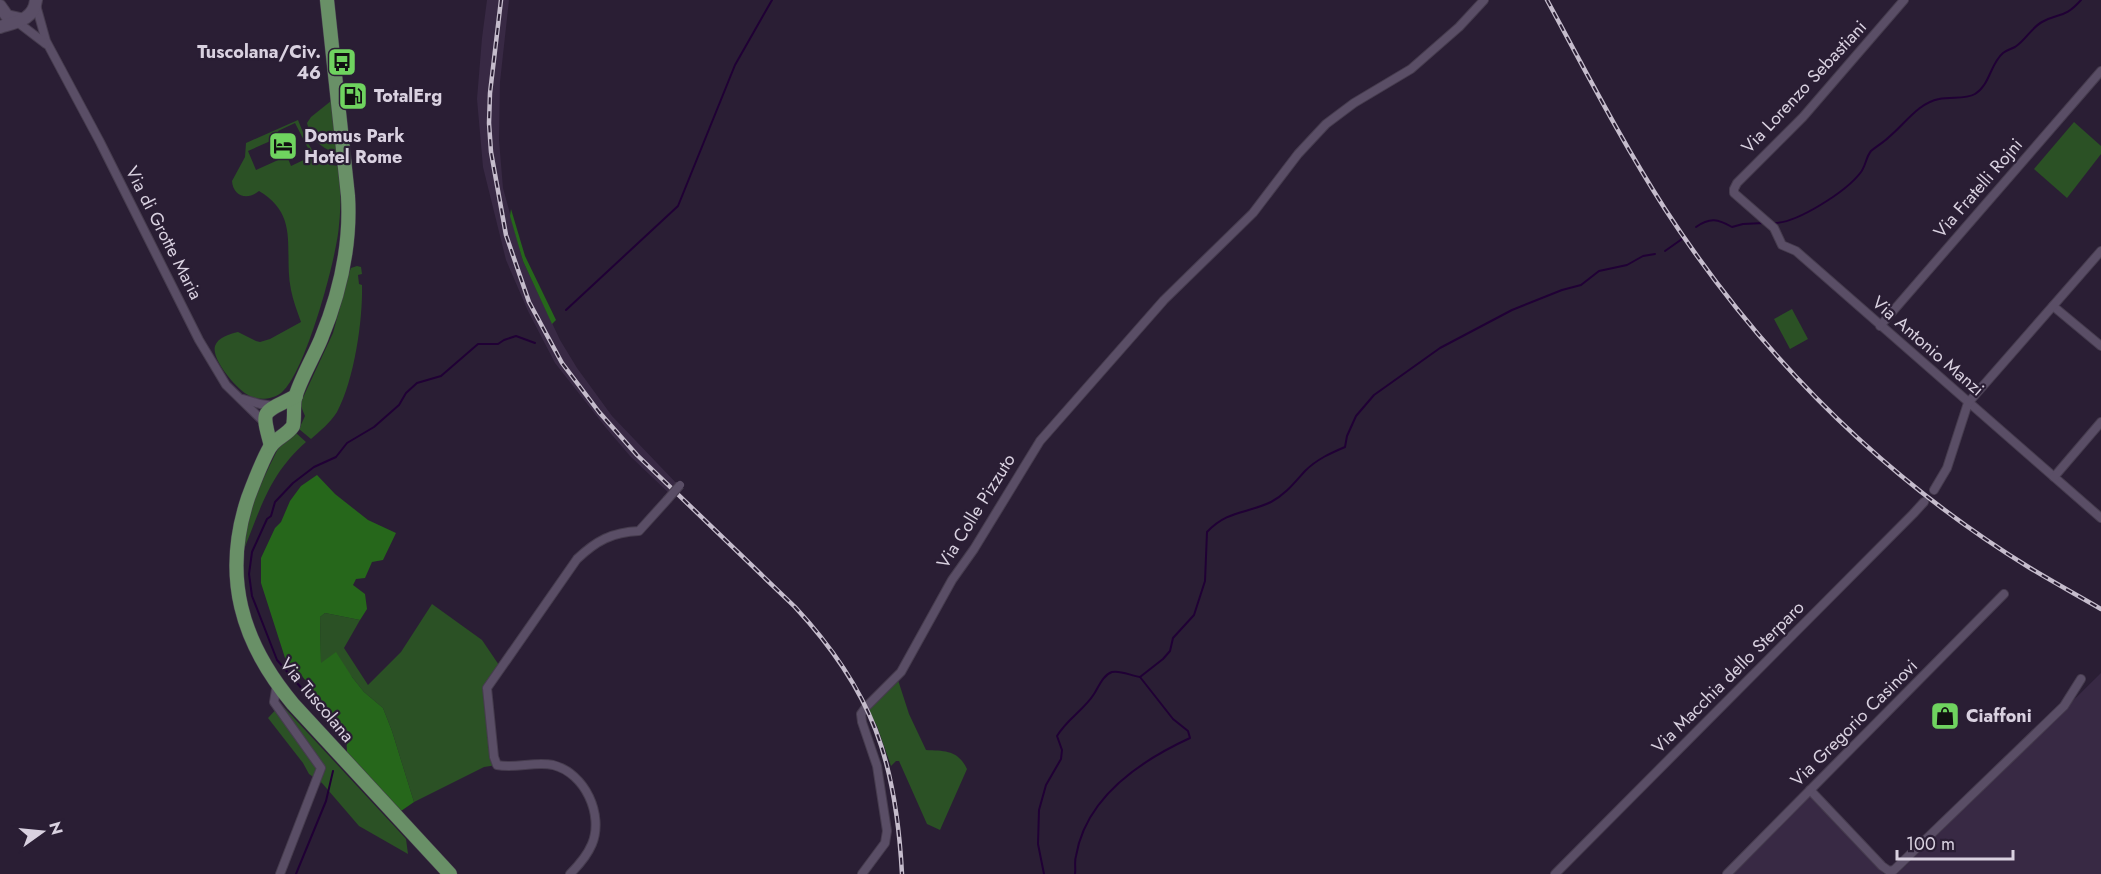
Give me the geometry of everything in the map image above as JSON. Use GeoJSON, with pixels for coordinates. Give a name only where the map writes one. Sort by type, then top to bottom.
{"type":"FeatureCollection","features":[{"type":"Feature","properties":{"kind":"main road"},"geometry":{"type":"LineString","coordinates":[[296,396],[266,413],[265,426],[271,446],[291,428],[296,396],[315,355],[333,307],[343,272],[348,238],[348,196],[327,0]]}},
{"type":"Feature","properties":{"kind":"main road"},"geometry":{"type":"LineString","coordinates":[[0,27],[34,10],[36,2]]}},
{"type":"Feature","properties":{"kind":"main road"},"geometry":{"type":"LineString","coordinates":[[0,6],[7,16],[18,20]]}},
{"type":"Feature","properties":{"kind":"main road"},"geometry":{"type":"LineString","coordinates":[[277,405],[287,407],[293,417]]}},
{"type":"Feature","properties":{"kind":"main road"},"geometry":{"type":"LineString","coordinates":[[265,426],[270,432],[282,435]]}},
{"type":"Feature","properties":{"kind":"main road","name":"Via Tuscolana"},"geometry":{"type":"LineString","coordinates":[[271,446],[242,517],[236,560],[238,590],[248,629],[259,656],[293,704],[450,874]]}},
{"type":"Feature","properties":{"kind":"street","name":"Via Colle Pizzuto"},"geometry":{"type":"LineString","coordinates":[[862,874],[885,843],[887,831],[882,788],[862,722],[863,711],[901,672],[952,580],[974,549],[1045,434],[1164,300],[1253,213],[1298,154],[1326,124],[1360,99],[1397,79],[1416,65],[1459,27],[1484,0]]}},
{"type":"Feature","properties":{"kind":"street","name":"Via Lorenzo Sebastiani"},"geometry":{"type":"LineString","coordinates":[[1737,197],[1734,189],[1737,183],[1803,117],[1904,0]]}},
{"type":"Feature","properties":{"kind":"street","name":"Via di Grotte Maria"},"geometry":{"type":"LineString","coordinates":[[36,2],[48,46],[100,142],[199,340],[226,385],[265,426]]}},
{"type":"Feature","properties":{"kind":"street","name":"Via di Grotte Maria"},"geometry":{"type":"LineString","coordinates":[[18,20],[48,46]]}},
{"type":"Feature","properties":{"kind":"street","name":"Via Fratelli Rojni"},"geometry":{"type":"LineString","coordinates":[[1880,327],[2101,71]]}},
{"type":"Feature","properties":{"kind":"street","name":"Via Antonio Manzi"},"geometry":{"type":"LineString","coordinates":[[1737,197],[1774,228],[1782,245],[1796,251],[1880,327],[2101,518]]}},
{"type":"Feature","properties":{"kind":"street"},"geometry":{"type":"LineString","coordinates":[[1934,489],[1950,462],[1968,403],[2101,251]]}},
{"type":"Feature","properties":{"kind":"street"},"geometry":{"type":"LineString","coordinates":[[2053,306],[2101,346]]}},
{"type":"Feature","properties":{"kind":"street"},"geometry":{"type":"LineString","coordinates":[[240,398],[260,404],[277,405]]}},
{"type":"Feature","properties":{"kind":"street"},"geometry":{"type":"LineString","coordinates":[[2054,477],[2101,422]]}},
{"type":"Feature","properties":{"kind":"street"},"geometry":{"type":"LineString","coordinates":[[570,874],[586,856],[594,839],[595,817],[590,799],[572,775],[556,766],[497,765],[494,757],[487,688],[577,559],[593,544],[621,532],[639,531],[680,485]]}},
{"type":"Feature","properties":{"kind":"street","name":"Via Macchia dello Sterparo"},"geometry":{"type":"LineString","coordinates":[[1555,874],[1924,502]]}},
{"type":"Feature","properties":{"kind":"street","name":"Via Gregorio Casinovi"},"geometry":{"type":"LineString","coordinates":[[1726,874],[2004,594]]}},
{"type":"Feature","properties":{"kind":"street"},"geometry":{"type":"LineString","coordinates":[[1810,790],[1882,867],[1889,871],[1894,870],[2064,706],[2081,679]]}},
{"type":"Feature","properties":{"kind":"street"},"geometry":{"type":"LineString","coordinates":[[278,684],[274,702],[321,768],[280,874]]}},
{"type":"Feature","properties":{"kind":"shaded area"},"geometry":{"type":"Polygon","coordinates":[[[487,0],[509,0],[500,82],[499,140],[503,188],[523,261],[560,340],[577,368],[612,416],[679,486],[671,495],[630,456],[555,363],[528,311],[506,260],[483,167],[477,99],[487,0]]]}},
{"type":"Feature","properties":{"kind":"shaded area"},"geometry":{"type":"Polygon","coordinates":[[[2101,673],[2101,874],[1897,874],[2101,673]]]}},
{"type":"Feature","properties":{"kind":"shaded area"},"geometry":{"type":"Polygon","coordinates":[[[1809,795],[1884,874],[1732,874],[1809,795]]]}},
{"type":"Feature","properties":{"kind":"green space"},"geometry":{"type":"Polygon","coordinates":[[[331,101],[337,152],[335,153],[317,141],[307,123],[331,101]]]}},
{"type":"Feature","properties":{"kind":"green space"},"geometry":{"type":"Polygon","coordinates":[[[298,120],[312,150],[323,161],[339,166],[340,173],[337,241],[318,314],[300,364],[290,382],[281,393],[266,399],[254,398],[239,388],[221,367],[215,352],[217,343],[228,335],[238,332],[260,342],[301,322],[291,290],[288,235],[281,212],[259,191],[245,196],[238,193],[233,186],[232,181],[245,157],[246,143],[298,120]],[[295,123],[278,131],[281,139],[276,142],[275,139],[248,151],[256,170],[287,156],[291,166],[312,156],[295,123]]]}},
{"type":"Feature","properties":{"kind":"green space"},"geometry":{"type":"Polygon","coordinates":[[[2074,122],[2101,146],[2101,154],[2067,198],[2034,169],[2074,122]]]}},
{"type":"Feature","properties":{"kind":"green space"},"geometry":{"type":"Polygon","coordinates":[[[511,209],[525,256],[556,320],[552,324],[523,261],[510,216],[511,209]]]}},
{"type":"Feature","properties":{"kind":"green space"},"geometry":{"type":"Polygon","coordinates":[[[361,267],[362,274],[358,275],[359,284],[362,285],[362,299],[353,367],[337,412],[311,439],[299,429],[305,416],[300,404],[333,333],[351,268],[361,267]]]}},
{"type":"Feature","properties":{"kind":"green space"},"geometry":{"type":"Polygon","coordinates":[[[1792,309],[1808,339],[1790,349],[1774,319],[1792,309]]]}},
{"type":"Feature","properties":{"kind":"green space"},"geometry":{"type":"Polygon","coordinates":[[[296,433],[306,442],[284,465],[269,490],[245,547],[244,536],[247,523],[266,474],[285,435],[296,433]]]}},
{"type":"Feature","properties":{"kind":"green space"},"geometry":{"type":"Polygon","coordinates":[[[317,475],[335,494],[368,520],[396,533],[383,560],[372,562],[365,578],[356,579],[353,585],[365,594],[367,609],[360,620],[325,613],[320,617],[321,663],[336,652],[364,692],[383,708],[414,802],[401,811],[347,753],[346,731],[302,676],[286,661],[261,583],[261,558],[275,528],[281,522],[290,501],[301,486],[317,475]]]}},
{"type":"Feature","properties":{"kind":"green space"},"geometry":{"type":"Polygon","coordinates":[[[432,604],[482,640],[501,668],[487,688],[497,765],[484,767],[414,802],[383,708],[364,692],[352,677],[321,663],[320,617],[325,613],[360,620],[344,648],[368,685],[401,652],[432,604]]]}},
{"type":"Feature","properties":{"kind":"green space"},"geometry":{"type":"Polygon","coordinates":[[[898,680],[909,714],[926,750],[945,751],[955,755],[967,769],[940,830],[927,824],[899,761],[891,766],[877,726],[869,711],[898,680]]]}},
{"type":"Feature","properties":{"kind":"green space"},"geometry":{"type":"Polygon","coordinates":[[[281,704],[406,839],[408,854],[359,826],[322,783],[309,774],[268,718],[281,704]]]}},
{"type":"Feature","properties":{"kind":"waterway"},"geometry":{"type":"LineString","coordinates":[[566,310],[678,206],[735,65],[772,0]]}},
{"type":"Feature","properties":{"kind":"waterway"},"geometry":{"type":"LineString","coordinates":[[1773,223],[1794,218],[1833,197],[1861,172],[1871,151],[1912,115],[1931,101],[1975,94],[1984,85],[2003,53],[2019,44],[2038,25],[2066,13],[2081,0]]}},
{"type":"Feature","properties":{"kind":"waterway"},"geometry":{"type":"LineString","coordinates":[[1696,227],[1714,220],[1732,227],[1764,223]]}},
{"type":"Feature","properties":{"kind":"waterway"},"geometry":{"type":"LineString","coordinates":[[1665,251],[1682,239]]}},
{"type":"Feature","properties":{"kind":"waterway"},"geometry":{"type":"LineString","coordinates":[[1044,874],[1038,844],[1039,810],[1046,785],[1061,759],[1062,750],[1057,736],[1090,700],[1109,673],[1119,672],[1140,677],[1170,651],[1173,638],[1194,615],[1205,581],[1207,532],[1230,516],[1276,499],[1314,463],[1345,447],[1356,416],[1374,395],[1440,348],[1512,310],[1581,285],[1599,271],[1627,265],[1643,256],[1655,254]]}},
{"type":"Feature","properties":{"kind":"waterway"},"geometry":{"type":"LineString","coordinates":[[340,738],[323,713],[277,660],[252,596],[249,574],[252,552],[267,519],[271,516],[275,502],[293,483],[314,467],[336,457],[347,443],[374,427],[399,405],[406,393],[417,383],[441,376],[478,344],[498,344],[516,336],[535,343]]}},
{"type":"Feature","properties":{"kind":"waterway"},"geometry":{"type":"LineString","coordinates":[[1075,874],[1075,858],[1082,835],[1103,799],[1118,783],[1152,758],[1190,738],[1188,731],[1173,719],[1140,677]]}},
{"type":"Feature","properties":{"kind":"waterway"},"geometry":{"type":"LineString","coordinates":[[296,874],[326,801],[333,771]]}},
{"type":"Feature","properties":{"kind":"railway"},"geometry":{"type":"LineString","coordinates":[[501,0],[490,93],[491,152],[506,235],[529,302],[562,363],[599,412],[637,455],[795,607],[844,668],[876,730],[886,762],[894,796],[902,874]]}},
{"type":"Feature","properties":{"kind":"railway"},"geometry":{"type":"LineString","coordinates":[[1547,0],[1619,132],[1665,209],[1741,314],[1783,363],[1875,453],[1924,494],[2030,568],[2101,609]]}},
{"type":"Feature","properties":{"kind":"place","name":"Tuscolana/Civ. 46"},"geometry":{"type":"Point","coordinates":[342,62]}},
{"type":"Feature","properties":{"kind":"place","name":"TotalErg"},"geometry":{"type":"Point","coordinates":[353,96]}},
{"type":"Feature","properties":{"kind":"place","name":"Domus Park Hotel Rome"},"geometry":{"type":"Point","coordinates":[283,146]}},
{"type":"Feature","properties":{"kind":"place","name":"Ciaffoni"},"geometry":{"type":"Point","coordinates":[1945,716]}}]}
